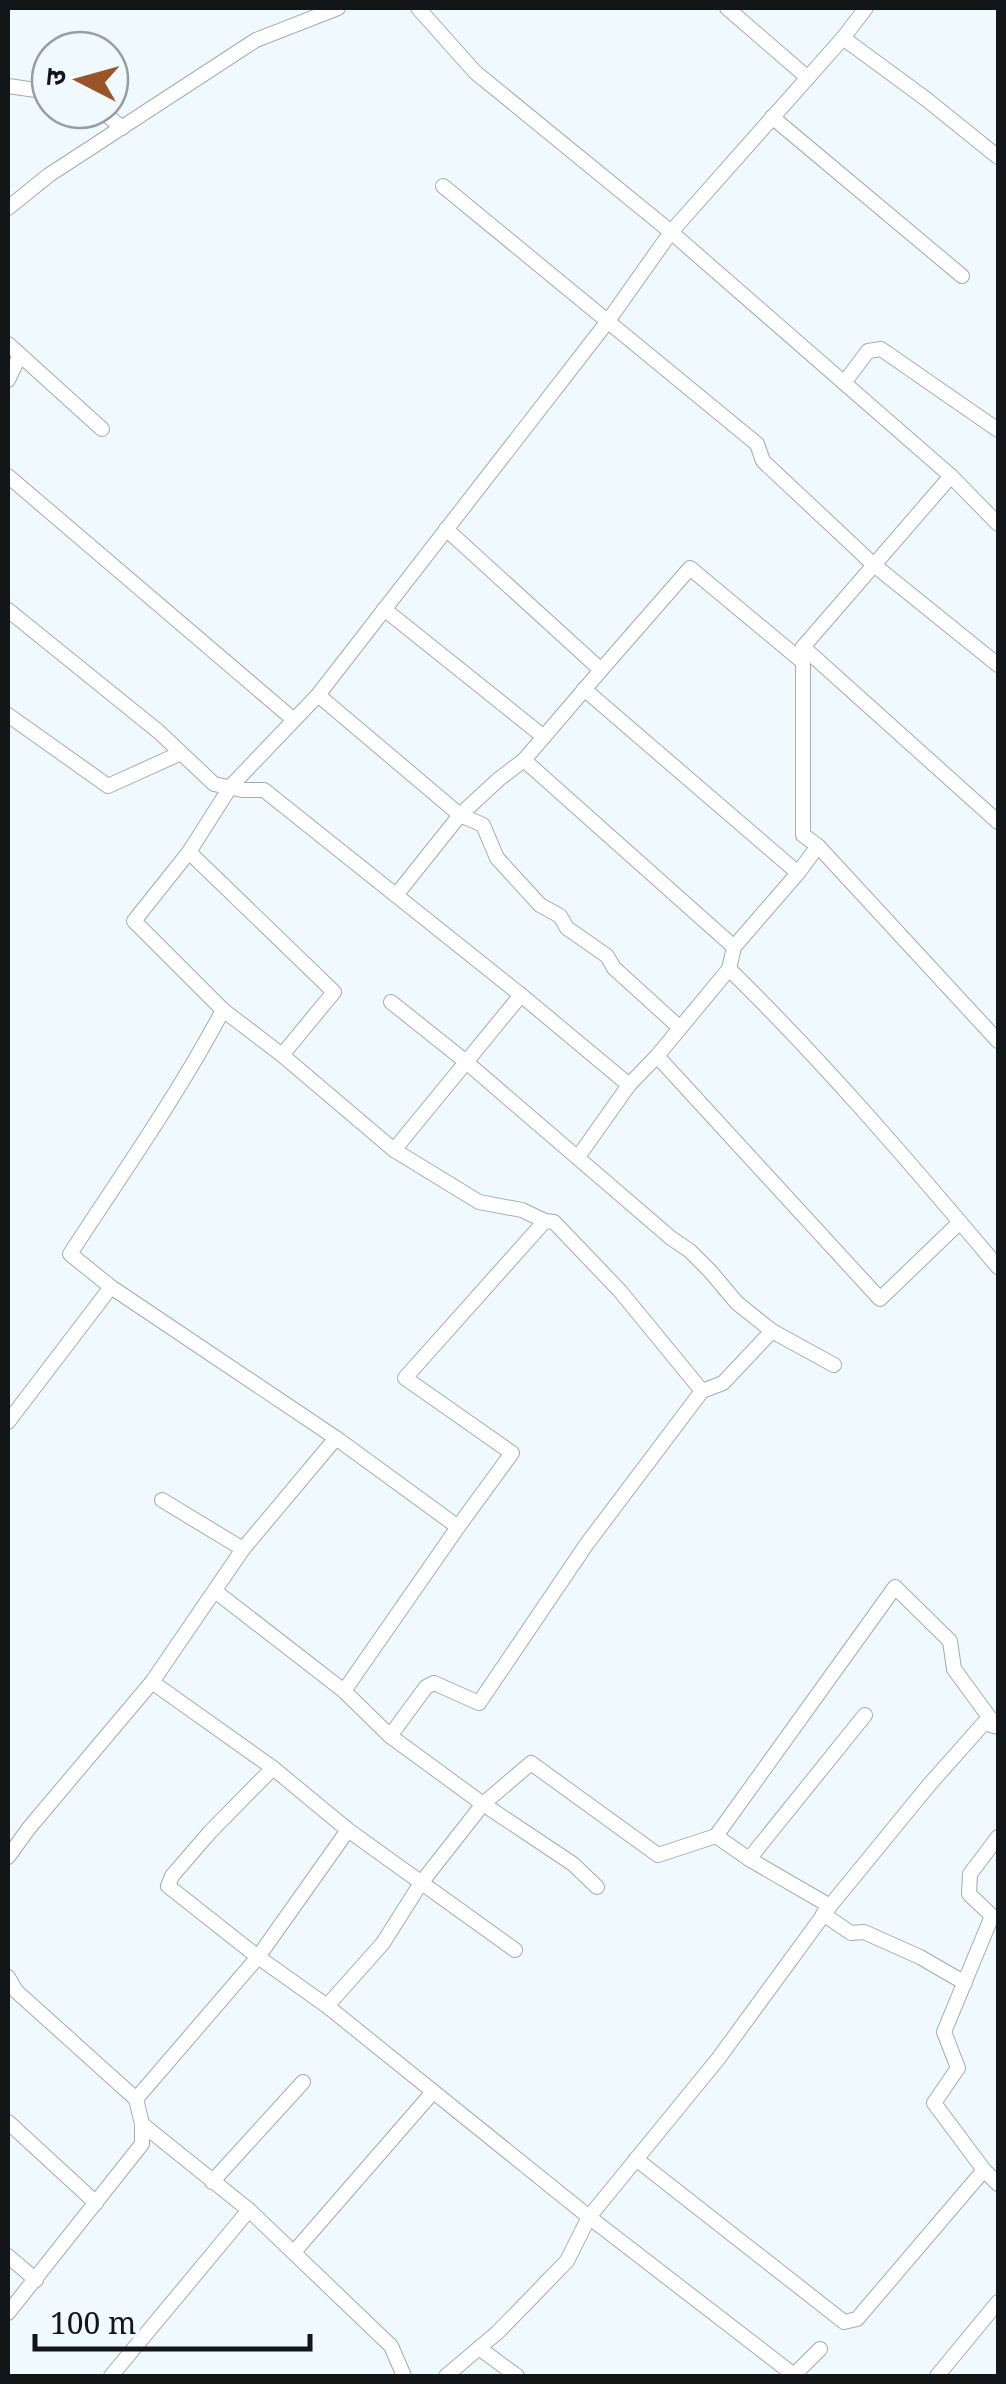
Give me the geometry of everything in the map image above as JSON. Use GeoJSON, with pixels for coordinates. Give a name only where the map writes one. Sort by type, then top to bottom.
{"type":"FeatureCollection","features":[{"type":"Feature","properties":{"kind":"street"},"geometry":{"type":"LineString","coordinates":[[130,123],[256,40],[338,8]]}},
{"type":"Feature","properties":{"kind":"street"},"geometry":{"type":"LineString","coordinates":[[418,8],[475,72],[671,232],[951,476],[998,524]]}},
{"type":"Feature","properties":{"kind":"street"},"geometry":{"type":"LineString","coordinates":[[727,8],[808,78]]}},
{"type":"Feature","properties":{"kind":"street"},"geometry":{"type":"LineString","coordinates":[[702,1391],[620,1291],[554,1222],[522,1210],[480,1202],[394,1150],[223,1010],[134,921],[189,852],[231,786],[318,695],[608,321],[671,232],[866,8]]}},
{"type":"Feature","properties":{"kind":"street"},"geometry":{"type":"LineString","coordinates":[[843,38],[998,157]]}},
{"type":"Feature","properties":{"kind":"street"},"geometry":{"type":"LineString","coordinates":[[772,118],[962,276]]}},
{"type":"Feature","properties":{"kind":"street"},"geometry":{"type":"LineString","coordinates":[[8,208],[119,130]]}},
{"type":"Feature","properties":{"kind":"street"},"geometry":{"type":"LineString","coordinates":[[444,186],[757,444],[763,461],[874,565],[998,665]]}},
{"type":"Feature","properties":{"kind":"street"},"geometry":{"type":"LineString","coordinates":[[8,344],[102,429]]}},
{"type":"Feature","properties":{"kind":"street"},"geometry":{"type":"LineString","coordinates":[[844,383],[868,352],[881,349],[998,430]]}},
{"type":"Feature","properties":{"kind":"street"},"geometry":{"type":"LineString","coordinates":[[8,380],[20,355]]}},
{"type":"Feature","properties":{"kind":"street"},"geometry":{"type":"LineString","coordinates":[[8,476],[294,720]]}},
{"type":"Feature","properties":{"kind":"street"},"geometry":{"type":"LineString","coordinates":[[951,476],[802,654],[803,835],[818,846],[998,1041]]}},
{"type":"Feature","properties":{"kind":"street"},"geometry":{"type":"LineString","coordinates":[[446,529],[601,670]]}},
{"type":"Feature","properties":{"kind":"street"},"geometry":{"type":"LineString","coordinates":[[397,894],[460,816],[524,760],[690,568],[802,654],[998,822]]}},
{"type":"Feature","properties":{"kind":"street"},"geometry":{"type":"LineString","coordinates":[[8,610],[159,732],[214,784],[264,790],[629,1085]]}},
{"type":"Feature","properties":{"kind":"street"},"geometry":{"type":"LineString","coordinates":[[384,610],[544,737]]}},
{"type":"Feature","properties":{"kind":"street"},"geometry":{"type":"LineString","coordinates":[[584,690],[798,873]]}},
{"type":"Feature","properties":{"kind":"street"},"geometry":{"type":"LineString","coordinates":[[318,695],[460,816],[483,825],[497,858],[540,905],[560,916],[567,928],[607,956],[614,968],[680,1028]]}},
{"type":"Feature","properties":{"kind":"street"},"geometry":{"type":"LineString","coordinates":[[8,715],[108,786],[181,753]]}},
{"type":"Feature","properties":{"kind":"street"},"geometry":{"type":"LineString","coordinates":[[524,760],[734,947]]}},
{"type":"Feature","properties":{"kind":"street"},"geometry":{"type":"LineString","coordinates":[[578,1157],[629,1085],[729,970],[734,947],[818,846]]}},
{"type":"Feature","properties":{"kind":"street"},"geometry":{"type":"LineString","coordinates":[[189,852],[334,992],[282,1055]]}},
{"type":"Feature","properties":{"kind":"street"},"geometry":{"type":"LineString","coordinates":[[729,970],[878,1127],[998,1266]]}},
{"type":"Feature","properties":{"kind":"street"},"geometry":{"type":"LineString","coordinates":[[394,1150],[522,995]]}},
{"type":"Feature","properties":{"kind":"street"},"geometry":{"type":"LineString","coordinates":[[392,1002],[690,1252],[737,1303],[772,1330],[834,1365]]}},
{"type":"Feature","properties":{"kind":"street"},"geometry":{"type":"LineString","coordinates":[[223,1010],[70,1254],[336,1438],[458,1528]]}},
{"type":"Feature","properties":{"kind":"street"},"geometry":{"type":"LineString","coordinates":[[657,1056],[880,1298],[960,1222]]}},
{"type":"Feature","properties":{"kind":"street"},"geometry":{"type":"LineString","coordinates":[[344,1691],[512,1453],[405,1378],[545,1221]]}},
{"type":"Feature","properties":{"kind":"street"},"geometry":{"type":"LineString","coordinates":[[8,1422],[111,1286]]}},
{"type":"Feature","properties":{"kind":"street"},"geometry":{"type":"LineString","coordinates":[[390,1736],[426,1687],[434,1683],[478,1702],[586,1545],[702,1391],[723,1383],[772,1330]]}},
{"type":"Feature","properties":{"kind":"street"},"geometry":{"type":"LineString","coordinates":[[8,1857],[152,1682],[243,1549],[336,1438]]}},
{"type":"Feature","properties":{"kind":"street"},"geometry":{"type":"LineString","coordinates":[[162,1500],[243,1549]]}},
{"type":"Feature","properties":{"kind":"street"},"geometry":{"type":"LineString","coordinates":[[326,2006],[383,1942],[421,1883],[484,1804],[531,1763],[658,1856],[716,1836],[894,1587],[950,1642],[954,1669],[997,1726]]}},
{"type":"Feature","properties":{"kind":"street"},"geometry":{"type":"LineString","coordinates":[[215,1591],[344,1691],[390,1736],[572,1864],[597,1887]]}},
{"type":"Feature","properties":{"kind":"street"},"geometry":{"type":"LineString","coordinates":[[152,1682],[516,1950]]}},
{"type":"Feature","properties":{"kind":"street"},"geometry":{"type":"LineString","coordinates":[[749,1859],[865,1715]]}},
{"type":"Feature","properties":{"kind":"street"},"geometry":{"type":"LineString","coordinates":[[446,2376],[480,2348],[567,2261],[589,2217],[718,2059],[826,1910],[984,1723],[997,1726]]}},
{"type":"Feature","properties":{"kind":"street"},"geometry":{"type":"LineString","coordinates":[[273,1768],[210,1832],[168,1886],[794,2376],[820,2348]]}},
{"type":"Feature","properties":{"kind":"street"},"geometry":{"type":"LineString","coordinates":[[136,2099],[258,1956],[348,1830]]}},
{"type":"Feature","properties":{"kind":"street"},"geometry":{"type":"LineString","coordinates":[[716,1836],[826,1910],[851,1933],[864,1932],[965,1982]]}},
{"type":"Feature","properties":{"kind":"street"},"geometry":{"type":"LineString","coordinates":[[998,1838],[970,1874],[969,1894],[992,1916],[944,2032],[958,2068],[934,2103],[998,2184]]}},
{"type":"Feature","properties":{"kind":"street"},"geometry":{"type":"LineString","coordinates":[[8,1977],[16,1990],[136,2099],[142,2124],[142,2144],[8,2313]]}},
{"type":"Feature","properties":{"kind":"street"},"geometry":{"type":"LineString","coordinates":[[212,2182],[303,2082]]}},
{"type":"Feature","properties":{"kind":"street"},"geometry":{"type":"LineString","coordinates":[[294,2252],[433,2092]]}},
{"type":"Feature","properties":{"kind":"street"},"geometry":{"type":"LineString","coordinates":[[8,2122],[96,2204]]}},
{"type":"Feature","properties":{"kind":"street"},"geometry":{"type":"LineString","coordinates":[[142,2124],[250,2210],[294,2252],[391,2346],[404,2376]]}},
{"type":"Feature","properties":{"kind":"street"},"geometry":{"type":"LineString","coordinates":[[636,2159],[844,2322],[857,2319],[984,2170]]}},
{"type":"Feature","properties":{"kind":"street"},"geometry":{"type":"LineString","coordinates":[[110,2376],[250,2210]]}},
{"type":"Feature","properties":{"kind":"street"},"geometry":{"type":"LineString","coordinates":[[8,2256],[36,2280]]}},
{"type":"Feature","properties":{"kind":"street"},"geometry":{"type":"LineString","coordinates":[[938,2376],[998,2302]]}},
{"type":"Feature","properties":{"kind":"street"},"geometry":{"type":"LineString","coordinates":[[480,2348],[517,2376]]}}]}
